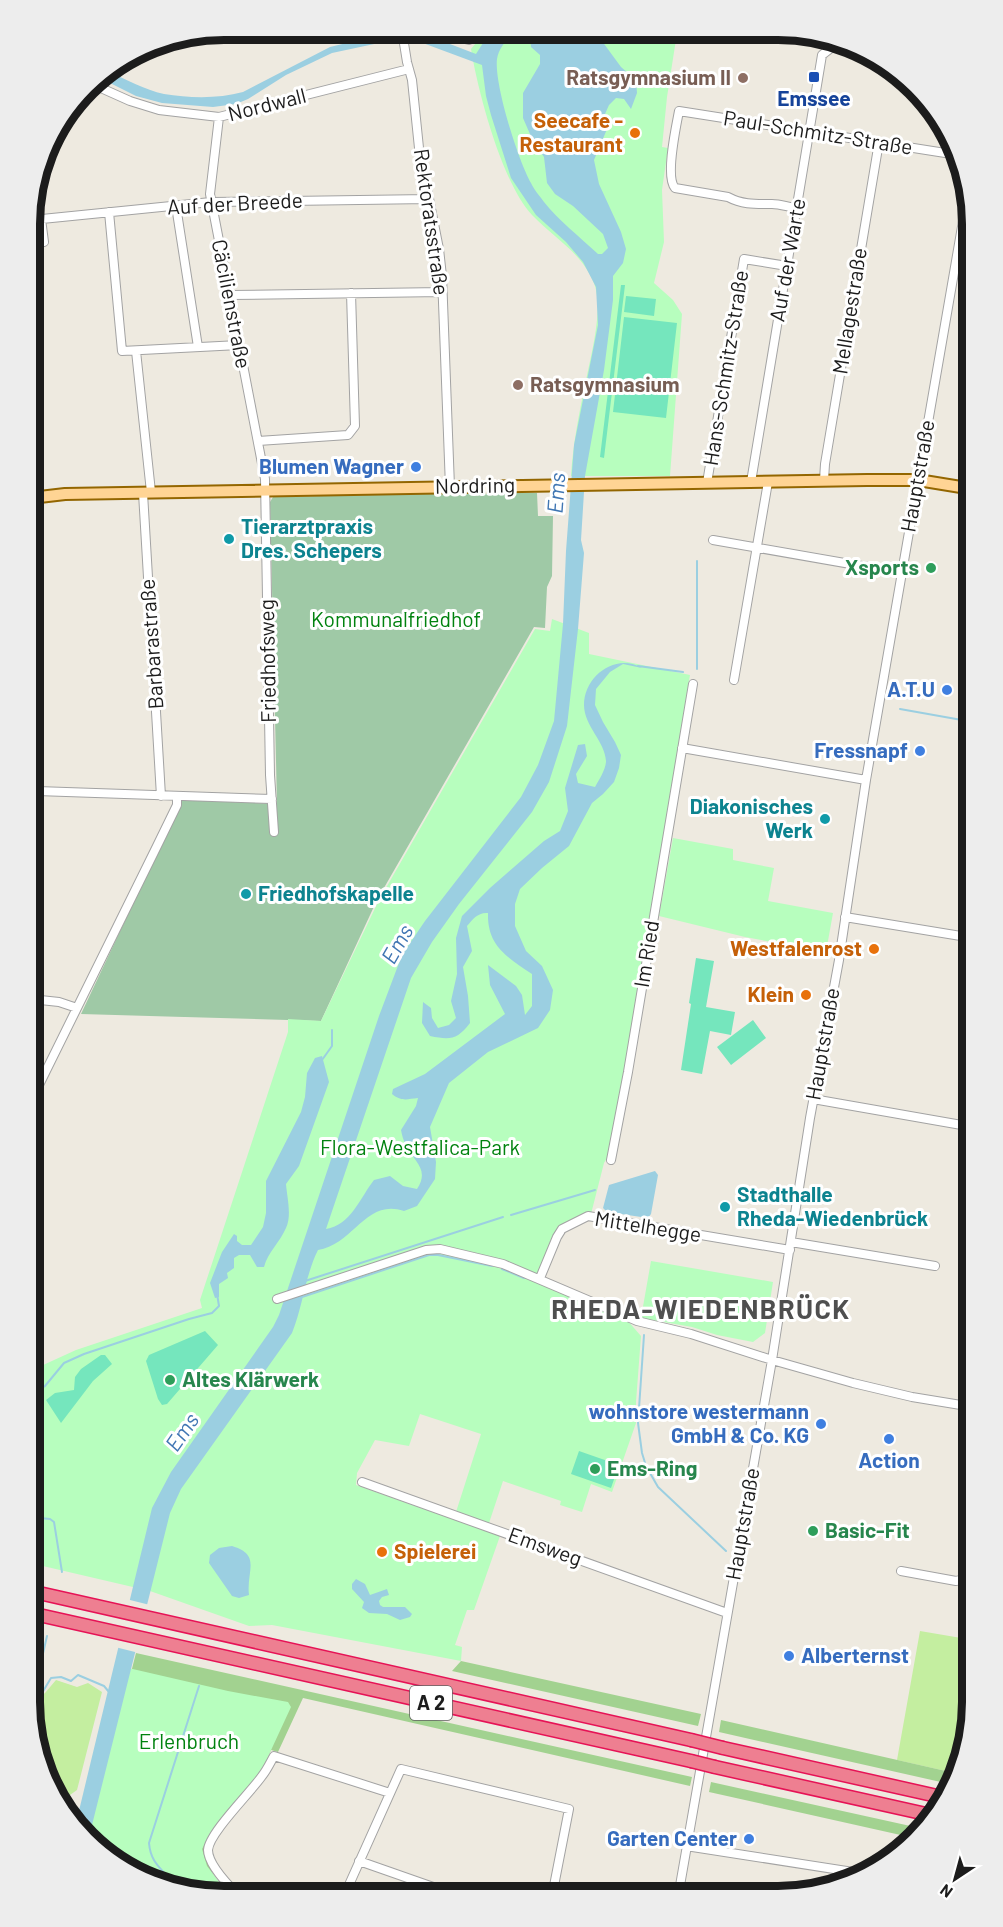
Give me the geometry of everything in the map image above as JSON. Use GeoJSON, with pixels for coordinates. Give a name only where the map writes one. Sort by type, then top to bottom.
{"type":"FeatureCollection","features":[{"type":"Feature","properties":{"kind":"highway","name":"A 2"},"geometry":{"type":"LineString","coordinates":[[40,1594],[937,1796]]}},
{"type":"Feature","properties":{"kind":"highway","name":"A 2"},"geometry":{"type":"LineString","coordinates":[[40,1615],[924,1814]]}},
{"type":"Feature","properties":{"kind":"main road","name":"Nordring"},"geometry":{"type":"LineString","coordinates":[[40,497],[64,494],[147,492],[824,480],[918,480],[963,487]]}},
{"type":"Feature","properties":{"kind":"street","name":"Rektoratsstraße"},"geometry":{"type":"LineString","coordinates":[[404,40],[412,80],[419,148],[439,249],[450,487]]}},
{"type":"Feature","properties":{"kind":"street","name":"Auf der Warte"},"geometry":{"type":"LineString","coordinates":[[751,482],[822,56],[831,49]]}},
{"type":"Feature","properties":{"kind":"street","name":"Nordwall"},"geometry":{"type":"LineString","coordinates":[[101,88],[130,101],[159,110],[219,117],[409,69]]}},
{"type":"Feature","properties":{"kind":"street","name":"Paul-Schmitz-Straße"},"geometry":{"type":"LineString","coordinates":[[796,208],[771,204],[761,206],[735,201],[728,197],[675,188],[671,180],[679,111],[948,154]]}},
{"type":"Feature","properties":{"kind":"street","name":"Cäcilienstraße"},"geometry":{"type":"LineString","coordinates":[[219,117],[210,194],[258,441],[265,490]]}},
{"type":"Feature","properties":{"kind":"street","name":"Mellagestraße"},"geometry":{"type":"LineString","coordinates":[[824,480],[879,142]]}},
{"type":"Feature","properties":{"kind":"street","name":"Auf der Breede"},"geometry":{"type":"LineString","coordinates":[[41,219],[211,202],[429,199]]}},
{"type":"Feature","properties":{"kind":"street"},"geometry":{"type":"LineString","coordinates":[[176,206],[198,347]]}},
{"type":"Feature","properties":{"kind":"street"},"geometry":{"type":"LineString","coordinates":[[109,212],[122,351],[239,345]]}},
{"type":"Feature","properties":{"kind":"street"},"geometry":{"type":"LineString","coordinates":[[41,219],[44,242]]}},
{"type":"Feature","properties":{"kind":"street","name":"Hauptstraße"},"geometry":{"type":"LineString","coordinates":[[680,1886],[772,1360],[866,780],[963,222]]}},
{"type":"Feature","properties":{"kind":"street","name":"Hans-Schmitz-Straße"},"geometry":{"type":"LineString","coordinates":[[707,483],[744,259],[787,266]]}},
{"type":"Feature","properties":{"kind":"street"},"geometry":{"type":"LineString","coordinates":[[230,296],[442,292]]}},
{"type":"Feature","properties":{"kind":"street"},"geometry":{"type":"LineString","coordinates":[[258,441],[348,435],[355,426],[351,293]]}},
{"type":"Feature","properties":{"kind":"street","name":"Barbarastraße"},"geometry":{"type":"LineString","coordinates":[[136,351],[147,492],[161,796]]}},
{"type":"Feature","properties":{"kind":"street"},"geometry":{"type":"LineString","coordinates":[[734,680],[768,482]]}},
{"type":"Feature","properties":{"kind":"street","name":"Friedhofsweg"},"geometry":{"type":"LineString","coordinates":[[265,490],[274,832]]}},
{"type":"Feature","properties":{"kind":"street"},"geometry":{"type":"LineString","coordinates":[[713,540],[902,573]]}},
{"type":"Feature","properties":{"kind":"street","name":"Im Ried"},"geometry":{"type":"LineString","coordinates":[[611,1160],[628,1072],[693,684]]}},
{"type":"Feature","properties":{"kind":"street"},"geometry":{"type":"LineString","coordinates":[[682,748],[866,780]]}},
{"type":"Feature","properties":{"kind":"street"},"geometry":{"type":"LineString","coordinates":[[40,791],[272,799]]}},
{"type":"Feature","properties":{"kind":"street"},"geometry":{"type":"LineString","coordinates":[[40,1083],[177,805],[177,797]]}},
{"type":"Feature","properties":{"kind":"street"},"geometry":{"type":"LineString","coordinates":[[845,917],[963,936]]}},
{"type":"Feature","properties":{"kind":"street"},"geometry":{"type":"LineString","coordinates":[[40,1000],[59,1002],[77,1008]]}},
{"type":"Feature","properties":{"kind":"street"},"geometry":{"type":"LineString","coordinates":[[813,1099],[962,1125]]}},
{"type":"Feature","properties":{"kind":"street","name":"Mittelhegge"},"geometry":{"type":"LineString","coordinates":[[540,1278],[562,1228],[588,1216],[935,1266]]}},
{"type":"Feature","properties":{"kind":"street"},"geometry":{"type":"LineString","coordinates":[[277,1299],[426,1250],[440,1249],[494,1261],[540,1278],[637,1322],[691,1334],[853,1383],[962,1405]]}},
{"type":"Feature","properties":{"kind":"street","name":"Emsweg"},"geometry":{"type":"LineString","coordinates":[[362,1482],[727,1613]]}},
{"type":"Feature","properties":{"kind":"street"},"geometry":{"type":"LineString","coordinates":[[901,1571],[956,1581],[962,1579]]}},
{"type":"Feature","properties":{"kind":"street"},"geometry":{"type":"LineString","coordinates":[[229,1886],[211,1862],[208,1849],[214,1835],[263,1776],[274,1756],[390,1793]]}},
{"type":"Feature","properties":{"kind":"street"},"geometry":{"type":"LineString","coordinates":[[348,1886],[401,1769],[569,1809],[554,1886]]}},
{"type":"Feature","properties":{"kind":"street"},"geometry":{"type":"LineString","coordinates":[[686,1846],[849,1872]]}},
{"type":"Feature","properties":{"kind":"street"},"geometry":{"type":"LineString","coordinates":[[359,1861],[430,1886]]}},
{"type":"Feature","properties":{"kind":"street"},"geometry":{"type":"LineString","coordinates":[[840,1876],[841,1871]]}},
{"type":"Feature","properties":{"kind":"green space"},"geometry":{"type":"Polygon","coordinates":[[[478,40],[676,40],[662,147],[668,148],[662,190],[664,242],[654,283],[673,300],[682,314],[670,476],[571,476],[577,428],[595,333],[598,308],[595,286],[584,265],[568,247],[532,215],[511,182],[485,112],[471,49],[478,40]]]}},
{"type":"Feature","properties":{"kind":"green space"},"geometry":{"type":"Polygon","coordinates":[[[621,285],[625,285],[604,458],[600,457],[621,285]]]}},
{"type":"Feature","properties":{"kind":"green space"},"geometry":{"type":"Polygon","coordinates":[[[626,296],[656,299],[654,316],[624,312],[626,296]]]}},
{"type":"Feature","properties":{"kind":"green space"},"geometry":{"type":"Polygon","coordinates":[[[624,317],[677,323],[666,418],[613,412],[624,317]]]}},
{"type":"Feature","properties":{"kind":"green space","name":"Kommunalfriedhof"},"geometry":{"type":"Polygon","coordinates":[[[537,493],[538,516],[553,516],[552,576],[547,587],[545,628],[534,627],[377,900],[321,1021],[81,1014],[182,800],[277,804],[270,502],[273,497],[537,493]]]}},
{"type":"Feature","properties":{"kind":"green space","name":"Flora-Westfalica-Park"},"geometry":{"type":"Polygon","coordinates":[[[552,619],[589,633],[589,654],[690,675],[610,1153],[604,1163],[591,1214],[560,1227],[536,1280],[627,1320],[641,1336],[636,1423],[612,1492],[591,1484],[582,1512],[560,1505],[561,1501],[503,1481],[489,1523],[456,1512],[481,1434],[420,1414],[409,1446],[375,1440],[357,1473],[356,1485],[500,1536],[474,1610],[467,1610],[455,1645],[462,1647],[461,1661],[272,1625],[249,1626],[150,1591],[40,1565],[40,1366],[76,1350],[202,1308],[200,1300],[288,1032],[288,1019],[321,1021],[379,900],[535,629],[550,631],[552,619]]]}},
{"type":"Feature","properties":{"kind":"green space"},"geometry":{"type":"Polygon","coordinates":[[[673,838],[733,849],[733,860],[774,868],[768,901],[833,913],[826,952],[745,937],[659,916],[673,838]]]}},
{"type":"Feature","properties":{"kind":"green space"},"geometry":{"type":"Polygon","coordinates":[[[696,958],[714,961],[706,1007],[735,1012],[731,1035],[710,1031],[702,1074],[681,1070],[696,958]]]}},
{"type":"Feature","properties":{"kind":"green space"},"geometry":{"type":"Polygon","coordinates":[[[753,1020],[766,1038],[731,1065],[717,1047],[753,1020]]]}},
{"type":"Feature","properties":{"kind":"green space"},"geometry":{"type":"Polygon","coordinates":[[[651,1261],[773,1282],[765,1333],[753,1342],[692,1327],[641,1318],[651,1261]]]}},
{"type":"Feature","properties":{"kind":"green space","name":"Altes Klärwerk"},"geometry":{"type":"Polygon","coordinates":[[[205,1331],[218,1345],[167,1404],[162,1405],[146,1361],[149,1355],[205,1331]]]}},
{"type":"Feature","properties":{"kind":"green space"},"geometry":{"type":"Polygon","coordinates":[[[101,1355],[105,1355],[112,1364],[93,1381],[61,1423],[46,1400],[55,1393],[74,1390],[75,1377],[81,1369],[101,1355]]]}},
{"type":"Feature","properties":{"kind":"green space","name":"Ems-Ring"},"geometry":{"type":"Polygon","coordinates":[[[579,1451],[619,1465],[611,1488],[571,1474],[579,1451]]]}},
{"type":"Feature","properties":{"kind":"green space"},"geometry":{"type":"Polygon","coordinates":[[[920,1631],[962,1638],[962,1714],[959,1738],[949,1772],[897,1760],[920,1631]]]}},
{"type":"Feature","properties":{"kind":"green space","name":"Erlenbruch"},"geometry":{"type":"Polygon","coordinates":[[[136,1653],[692,1777],[690,1786],[303,1698],[278,1752],[271,1750],[260,1774],[205,1848],[213,1874],[221,1886],[177,1880],[143,1867],[122,1855],[91,1829],[136,1653]]]}},
{"type":"Feature","properties":{"kind":"green space"},"geometry":{"type":"Polygon","coordinates":[[[461,1661],[701,1714],[698,1726],[452,1671],[461,1661]]]}},
{"type":"Feature","properties":{"kind":"green space","name":"Erlenbruch"},"geometry":{"type":"Polygon","coordinates":[[[124,1667],[288,1702],[291,1707],[260,1774],[210,1834],[202,1849],[207,1866],[222,1886],[201,1885],[177,1880],[143,1867],[103,1841],[85,1822],[124,1667]]]}},
{"type":"Feature","properties":{"kind":"green space"},"geometry":{"type":"Polygon","coordinates":[[[56,1680],[77,1687],[88,1683],[102,1692],[77,1790],[70,1795],[69,1799],[50,1761],[44,1738],[40,1697],[56,1680]]]}},
{"type":"Feature","properties":{"kind":"green space"},"geometry":{"type":"Polygon","coordinates":[[[721,1720],[949,1772],[943,1783],[719,1732],[721,1720]]]}},
{"type":"Feature","properties":{"kind":"green space"},"geometry":{"type":"Polygon","coordinates":[[[711,1782],[914,1827],[905,1836],[709,1792],[711,1782]]]}},
{"type":"Feature","properties":{"kind":"water"},"geometry":{"type":"Polygon","coordinates":[[[359,40],[393,40],[332,53],[286,75],[236,104],[213,107],[162,103],[136,96],[108,82],[118,76],[164,94],[193,97],[224,96],[243,92],[330,47],[359,40]]]}},
{"type":"Feature","properties":{"kind":"water"},"geometry":{"type":"Polygon","coordinates":[[[415,40],[439,40],[476,54],[485,40],[507,40],[497,59],[499,86],[508,122],[526,172],[532,186],[550,209],[598,254],[602,254],[608,248],[603,234],[573,206],[555,194],[547,183],[544,157],[533,141],[523,118],[523,93],[540,64],[540,55],[531,47],[530,40],[601,40],[621,67],[636,80],[637,93],[631,109],[624,99],[616,98],[609,105],[605,114],[610,122],[594,160],[599,184],[621,232],[626,249],[623,263],[613,276],[613,300],[604,370],[585,476],[581,540],[584,553],[567,726],[549,782],[532,812],[459,904],[432,942],[411,978],[326,1229],[342,1222],[354,1210],[374,1180],[390,1176],[403,1186],[417,1189],[421,1182],[421,1171],[405,1143],[401,1130],[416,1106],[418,1098],[399,1098],[392,1094],[393,1089],[425,1074],[505,1014],[490,985],[488,965],[516,986],[522,995],[525,1015],[532,1006],[532,974],[500,950],[491,934],[488,913],[484,913],[476,916],[467,926],[472,951],[463,967],[470,1023],[457,1036],[443,1038],[430,1036],[422,1023],[423,1002],[431,1008],[432,1018],[438,1028],[449,1025],[456,1018],[451,1001],[457,974],[456,938],[462,916],[544,841],[560,831],[568,811],[565,788],[578,745],[585,744],[587,756],[576,774],[578,783],[595,787],[602,774],[606,764],[605,754],[585,713],[585,694],[589,685],[595,676],[612,665],[622,663],[632,664],[642,668],[623,664],[610,672],[596,689],[595,705],[621,755],[614,782],[592,803],[569,846],[520,889],[515,904],[515,926],[526,951],[542,966],[553,990],[550,1010],[538,1028],[488,1052],[449,1083],[430,1127],[436,1162],[435,1179],[417,1206],[404,1211],[391,1209],[380,1211],[370,1216],[341,1240],[318,1250],[292,1333],[181,1489],[170,1513],[91,1829],[78,1814],[152,1508],[171,1472],[273,1327],[279,1315],[379,1016],[402,955],[425,921],[521,797],[538,765],[554,721],[563,624],[574,445],[598,325],[596,287],[583,262],[566,242],[536,215],[511,178],[486,96],[482,65],[415,40]]]}},
{"type":"Feature","properties":{"kind":"water"},"geometry":{"type":"Polygon","coordinates":[[[322,1056],[329,1082],[299,1166],[286,1184],[289,1212],[286,1228],[264,1267],[257,1267],[250,1255],[239,1255],[234,1258],[234,1268],[227,1273],[228,1278],[219,1284],[219,1297],[215,1298],[210,1283],[222,1252],[234,1234],[242,1245],[251,1245],[263,1227],[266,1213],[266,1181],[301,1112],[307,1073],[315,1058],[322,1056]]]}},
{"type":"Feature","properties":{"kind":"water"},"geometry":{"type":"Polygon","coordinates":[[[655,1171],[658,1175],[651,1214],[648,1218],[607,1212],[603,1208],[609,1185],[655,1171]]]}},
{"type":"Feature","properties":{"kind":"water"},"geometry":{"type":"Polygon","coordinates":[[[232,1546],[247,1554],[251,1565],[249,1595],[239,1598],[232,1596],[209,1563],[210,1555],[219,1548],[232,1546]]]}},
{"type":"Feature","properties":{"kind":"water"},"geometry":{"type":"Polygon","coordinates":[[[356,1579],[365,1584],[370,1595],[387,1589],[389,1595],[382,1597],[379,1601],[383,1607],[405,1607],[412,1614],[400,1620],[387,1614],[369,1613],[362,1608],[364,1602],[352,1589],[352,1584],[356,1579]]]}},
{"type":"Feature","properties":{"kind":"pier"},"geometry":{"type":"Polygon","coordinates":[[[126,1599],[150,1605],[139,1653],[115,1647],[126,1599]]]}},
{"type":"Feature","properties":{"kind":"waterway"},"geometry":{"type":"LineString","coordinates":[[697,561],[697,669]]}},
{"type":"Feature","properties":{"kind":"waterway"},"geometry":{"type":"LineString","coordinates":[[638,666],[683,672]]}},
{"type":"Feature","properties":{"kind":"waterway"},"geometry":{"type":"LineString","coordinates":[[900,709],[963,720]]}},
{"type":"Feature","properties":{"kind":"waterway"},"geometry":{"type":"LineString","coordinates":[[322,1060],[332,1046],[332,1030]]}},
{"type":"Feature","properties":{"kind":"waterway"},"geometry":{"type":"LineString","coordinates":[[511,1215],[595,1190]]}},
{"type":"Feature","properties":{"kind":"waterway"},"geometry":{"type":"LineString","coordinates":[[305,1281],[503,1217]]}},
{"type":"Feature","properties":{"kind":"waterway"},"geometry":{"type":"LineString","coordinates":[[299,1298],[429,1255],[492,1266]]}},
{"type":"Feature","properties":{"kind":"waterway"},"geometry":{"type":"LineString","coordinates":[[502,1269],[524,1278]]}},
{"type":"Feature","properties":{"kind":"waterway"},"geometry":{"type":"LineString","coordinates":[[40,1389],[45,1386],[64,1363],[84,1354],[212,1313],[219,1306],[217,1294]]}},
{"type":"Feature","properties":{"kind":"waterway"},"geometry":{"type":"LineString","coordinates":[[644,1335],[638,1423],[646,1466],[658,1487],[726,1551]]}},
{"type":"Feature","properties":{"kind":"waterway"},"geometry":{"type":"LineString","coordinates":[[40,1518],[54,1522],[62,1572]]}},
{"type":"Feature","properties":{"kind":"waterway"},"geometry":{"type":"LineString","coordinates":[[40,1666],[47,1636]]}},
{"type":"Feature","properties":{"kind":"waterway"},"geometry":{"type":"LineString","coordinates":[[40,1694],[51,1678],[61,1677],[71,1681],[78,1675],[104,1686],[109,1692]]}},
{"type":"Feature","properties":{"kind":"waterway"},"geometry":{"type":"LineString","coordinates":[[168,1878],[153,1858],[149,1843],[199,1686]]}},
{"type":"Feature","properties":{"kind":"place","name":"Emssee"},"geometry":{"type":"Point","coordinates":[814,77]}},
{"type":"Feature","properties":{"kind":"place","name":"Ratsgymnasium II"},"geometry":{"type":"Point","coordinates":[743,78]}},
{"type":"Feature","properties":{"kind":"place","name":"Seecafe - Restaurant"},"geometry":{"type":"Point","coordinates":[635,133]}},
{"type":"Feature","properties":{"kind":"place","name":"Ratsgymnasium"},"geometry":{"type":"Point","coordinates":[518,385]}},
{"type":"Feature","properties":{"kind":"place","name":"Blumen Wagner"},"geometry":{"type":"Point","coordinates":[416,467]}},
{"type":"Feature","properties":{"kind":"place","name":"Tierarztpraxis Dres. Schepers"},"geometry":{"type":"Point","coordinates":[229,539]}},
{"type":"Feature","properties":{"kind":"place","name":"Xsports"},"geometry":{"type":"Point","coordinates":[931,568]}},
{"type":"Feature","properties":{"kind":"place","name":"A.T.U"},"geometry":{"type":"Point","coordinates":[947,690]}},
{"type":"Feature","properties":{"kind":"place","name":"Fressnapf"},"geometry":{"type":"Point","coordinates":[920,751]}},
{"type":"Feature","properties":{"kind":"place","name":"Diakonisches Werk"},"geometry":{"type":"Point","coordinates":[825,819]}},
{"type":"Feature","properties":{"kind":"place","name":"Friedhofskapelle"},"geometry":{"type":"Point","coordinates":[246,894]}},
{"type":"Feature","properties":{"kind":"place","name":"Westfalenrost"},"geometry":{"type":"Point","coordinates":[874,949]}},
{"type":"Feature","properties":{"kind":"place","name":"Klein"},"geometry":{"type":"Point","coordinates":[806,995]}},
{"type":"Feature","properties":{"kind":"place","name":"Stadthalle Rheda-Wiedenbrück"},"geometry":{"type":"Point","coordinates":[725,1207]}},
{"type":"Feature","properties":{"kind":"place","name":"Altes Klärwerk"},"geometry":{"type":"Point","coordinates":[170,1380]}},
{"type":"Feature","properties":{"kind":"place","name":"wohnstore westermann GmbH & Co. KG"},"geometry":{"type":"Point","coordinates":[821,1424]}},
{"type":"Feature","properties":{"kind":"place","name":"Action"},"geometry":{"type":"Point","coordinates":[889,1439]}},
{"type":"Feature","properties":{"kind":"place","name":"Ems-Ring"},"geometry":{"type":"Point","coordinates":[595,1469]}},
{"type":"Feature","properties":{"kind":"place","name":"Basic-Fit"},"geometry":{"type":"Point","coordinates":[813,1531]}},
{"type":"Feature","properties":{"kind":"place","name":"Spielerei"},"geometry":{"type":"Point","coordinates":[382,1552]}},
{"type":"Feature","properties":{"kind":"place","name":"Alberternst"},"geometry":{"type":"Point","coordinates":[789,1656]}},
{"type":"Feature","properties":{"kind":"place","name":"Garten Center"},"geometry":{"type":"Point","coordinates":[749,1839]}},
{"type":"Feature","properties":{"kind":"district","name":"RHEDA-WIEDENBRÜCK"},"geometry":{"type":"Point","coordinates":[701,1310]}},
{"type":"Feature","properties":{"kind":"water label","name":"Ems"},"geometry":{"type":"Point","coordinates":[556,493]}},
{"type":"Feature","properties":{"kind":"water label","name":"Ems"},"geometry":{"type":"Point","coordinates":[397,944]}},
{"type":"Feature","properties":{"kind":"water label","name":"Ems"},"geometry":{"type":"Point","coordinates":[182,1432]}}]}
